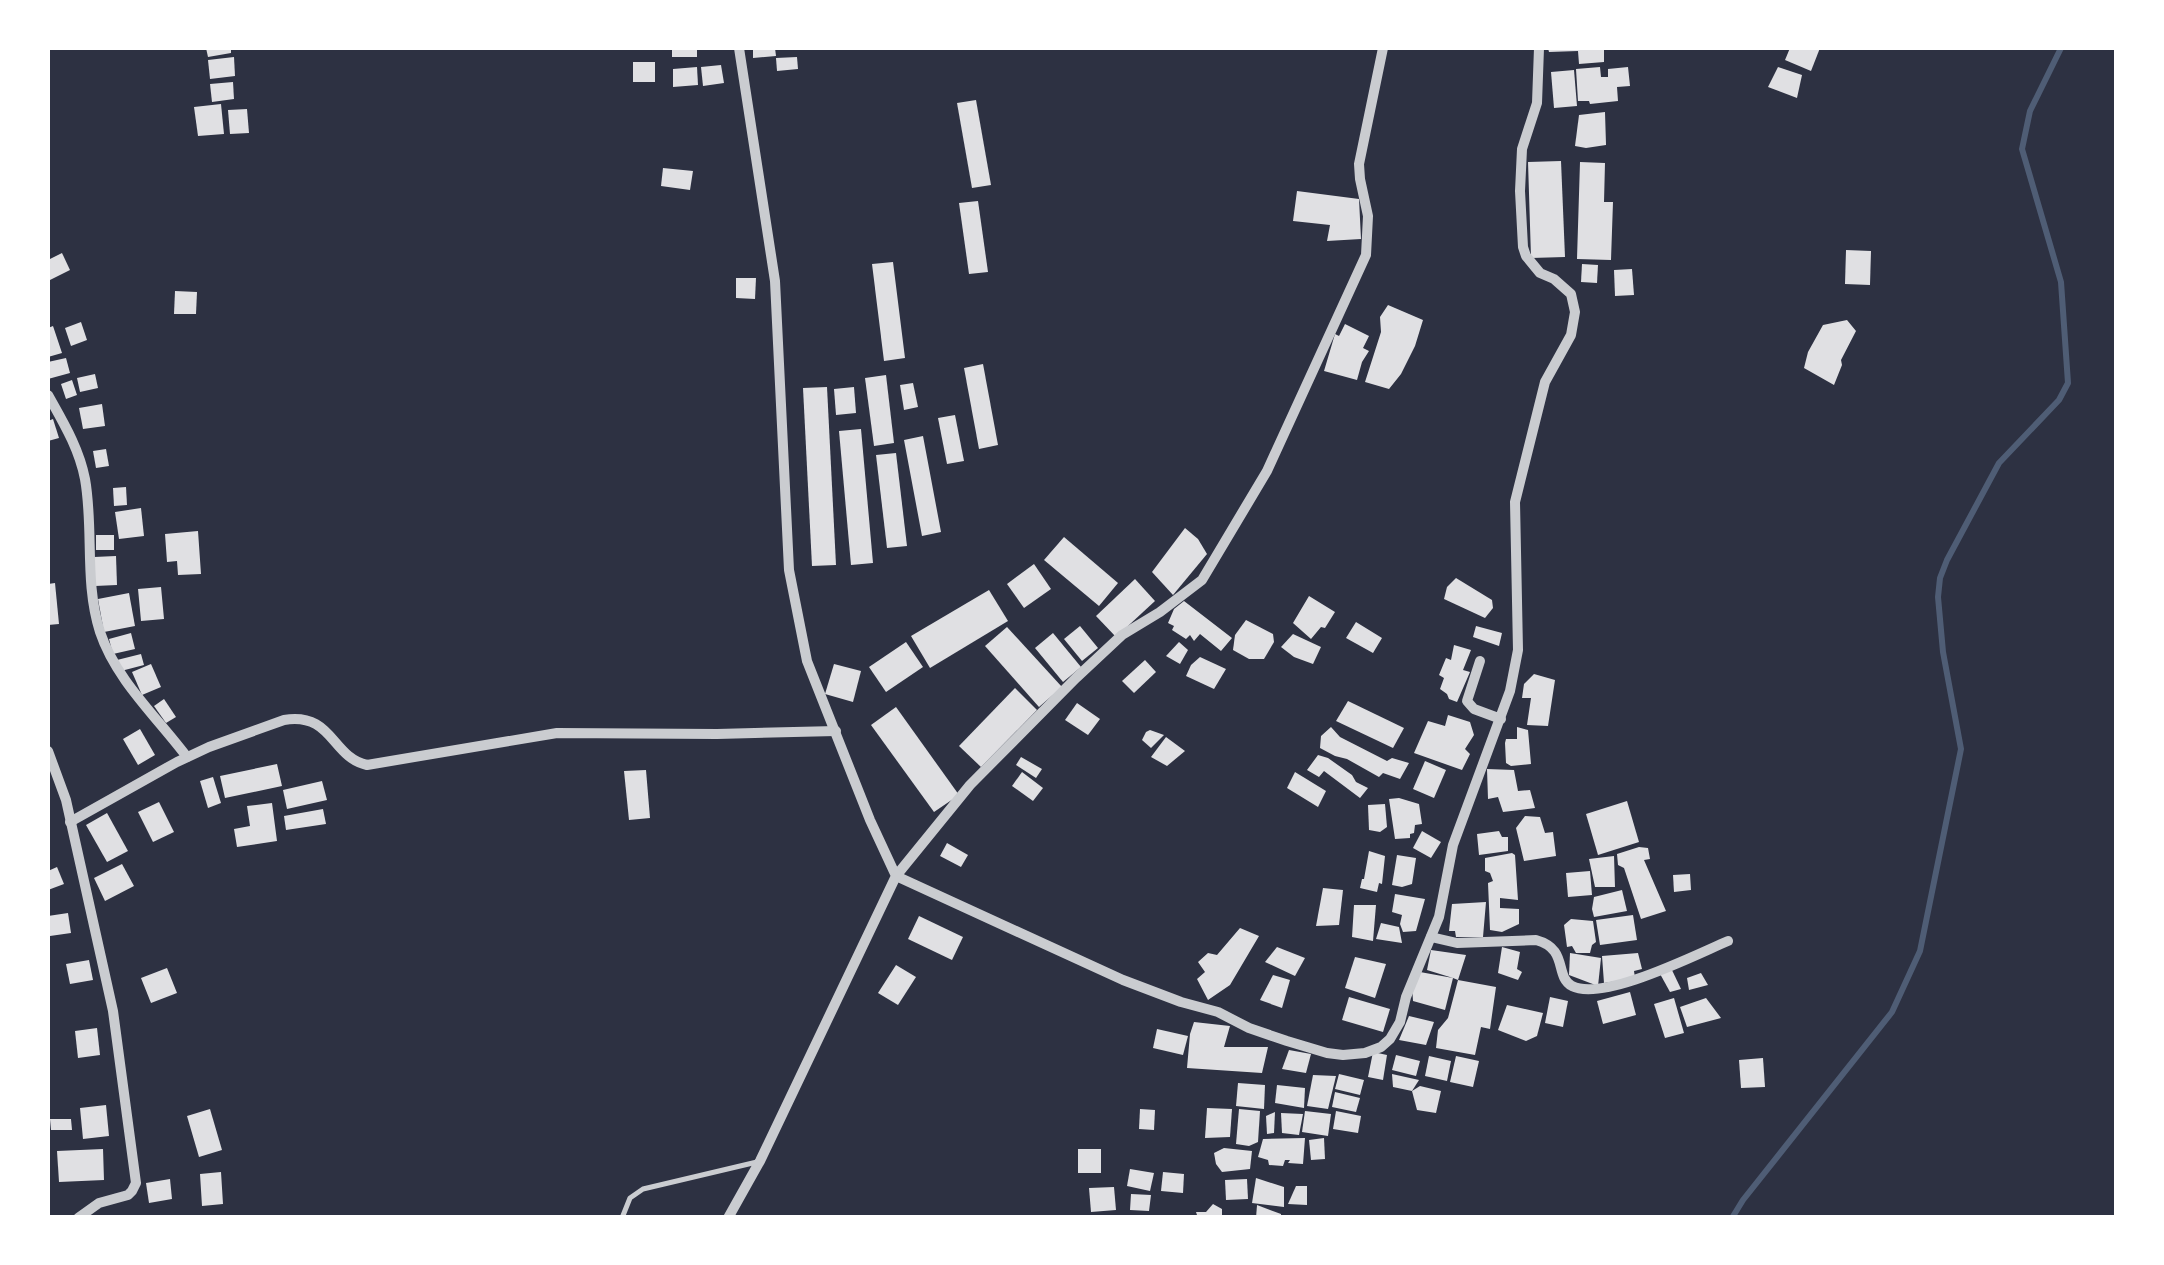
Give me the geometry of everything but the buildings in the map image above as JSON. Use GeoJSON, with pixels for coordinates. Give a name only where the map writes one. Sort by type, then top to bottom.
{"type":"FeatureCollection","features":[{"type":"Feature","properties":{"kind":"street"},"geometry":{"type":"LineString","coordinates":[[739,48],[775,281],[789,570],[807,661],[896,876],[1123,980],[1218,1012],[1262,1032],[1342,1055],[1382,1047],[1400,1022],[1406,996],[1439,917],[1456,832],[1510,691],[1518,650],[1516,502],[1545,382],[1571,335],[1575,312],[1570,294],[1554,279],[1540,273],[1526,256],[1524,247],[1522,149],[1537,103],[1539,48]]}},
{"type":"Feature","properties":{"kind":"street"},"geometry":{"type":"LineString","coordinates":[[728,1218],[760,1161],[896,876],[970,784],[1076,678],[1122,635],[1202,580],[1267,471],[1366,255],[1368,216],[1359,164],[1383,48]]}},
{"type":"Feature","properties":{"kind":"street"},"geometry":{"type":"LineString","coordinates":[[48,395],[70,434],[86,481],[92,596],[98,627],[126,682],[187,757]]}},
{"type":"Feature","properties":{"kind":"street"},"geometry":{"type":"LineString","coordinates":[[1480,661],[1468,701],[1474,710],[1501,719]]}},
{"type":"Feature","properties":{"kind":"street"},"geometry":{"type":"LineString","coordinates":[[70,822],[187,757],[298,717],[319,726],[356,762],[367,765],[557,733],[836,732]]}},
{"type":"Feature","properties":{"kind":"street"},"geometry":{"type":"LineString","coordinates":[[48,750],[66,800],[113,1010],[136,1183],[128,1195],[99,1203],[78,1218]]}},
{"type":"Feature","properties":{"kind":"street"},"geometry":{"type":"LineString","coordinates":[[1431,937],[1457,942],[1548,943],[1568,983],[1590,990],[1634,981],[1728,941]]}},
{"type":"Feature","properties":{"kind":"lane"},"geometry":{"type":"LineString","coordinates":[[622,1218],[630,1198],[643,1189],[760,1161]]}},
{"type":"Feature","properties":{"kind":"waterway"},"geometry":{"type":"LineString","coordinates":[[1732,1218],[1892,1012],[1920,951],[1961,749],[1943,652],[1940,578],[1999,463],[2059,400],[2068,383],[2061,282],[2022,149],[2030,111],[2061,48]]}}]}
